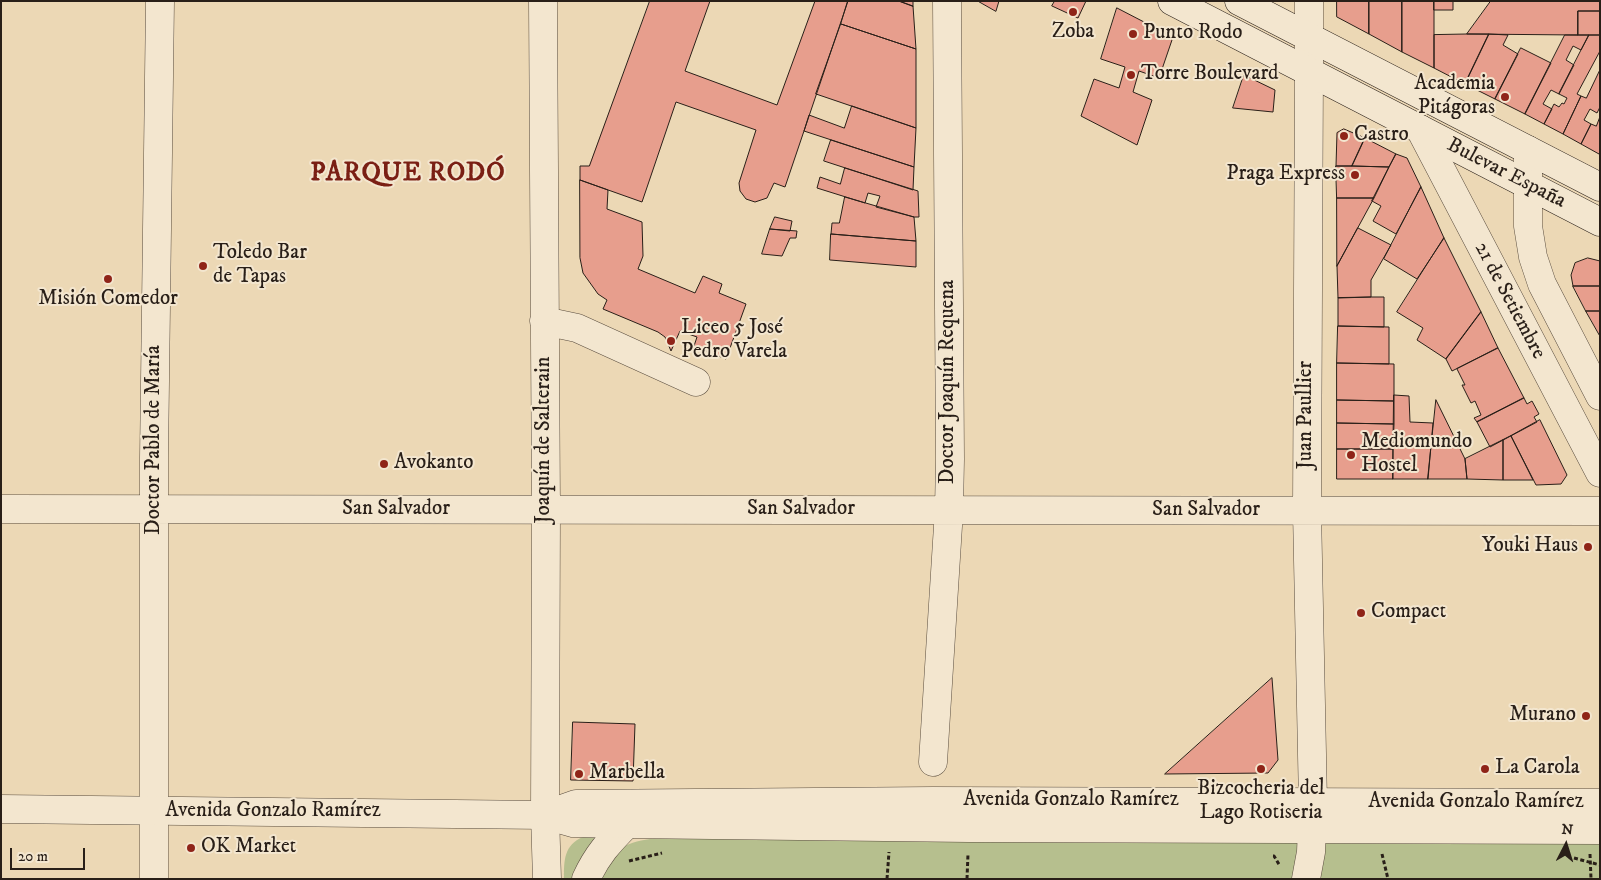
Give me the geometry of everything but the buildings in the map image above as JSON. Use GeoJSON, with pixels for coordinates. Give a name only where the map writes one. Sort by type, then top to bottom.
{"type":"FeatureCollection","features":[{"type":"Feature","properties":{"kind":"street","name":"Doctor Pablo de María"},"geometry":{"type":"LineString","coordinates":[[154,879],[155,509],[160,1]]}},
{"type":"Feature","properties":{"kind":"street","name":"Joaquín de Salterain"},"geometry":{"type":"LineString","coordinates":[[543,1],[546,510],[545,815],[547,879]]}},
{"type":"Feature","properties":{"kind":"street","name":"Doctor Joaquín Requena"},"geometry":{"type":"LineString","coordinates":[[933,762],[949,510],[947,1]]}},
{"type":"Feature","properties":{"kind":"street","name":"Bulevar España"},"geometry":{"type":"LineString","coordinates":[[1172,1],[1309,70],[1420,130],[1600,222]]}},
{"type":"Feature","properties":{"kind":"street","name":"Bulevar España"},"geometry":{"type":"LineString","coordinates":[[1239,1],[1600,187]]}},
{"type":"Feature","properties":{"kind":"street","name":"Juan Paullier"},"geometry":{"type":"LineString","coordinates":[[1306,879],[1311,852],[1312,816],[1307,511],[1309,1]]}},
{"type":"Feature","properties":{"kind":"street","name":"21 de Setiembre"},"geometry":{"type":"LineString","coordinates":[[1420,130],[1600,473]]}},
{"type":"Feature","properties":{"kind":"street","name":"21 de Setiembre"},"geometry":{"type":"LineString","coordinates":[[1528,150],[1528,226],[1533,257],[1542,284],[1600,396]]}},
{"type":"Feature","properties":{"kind":"street"},"geometry":{"type":"LineString","coordinates":[[544,321],[577,328],[696,382]]}},
{"type":"Feature","properties":{"kind":"street","name":"San Salvador"},"geometry":{"type":"LineString","coordinates":[[1,509],[1600,512]]}},
{"type":"Feature","properties":{"kind":"street","name":"Avenida Gonzalo Ramírez"},"geometry":{"type":"LineString","coordinates":[[545,815],[576,804],[933,800],[1312,816],[1595,839]]}},
{"type":"Feature","properties":{"kind":"street","name":"Avenida Gonzalo Ramírez"},"geometry":{"type":"LineString","coordinates":[[1,810],[545,815],[573,823],[969,828],[1312,816],[1600,803]]}},
{"type":"Feature","properties":{"kind":"street"},"geometry":{"type":"LineString","coordinates":[[586,879],[595,859],[608,842],[627,824]]}},
{"type":"Feature","properties":{"kind":"path"},"geometry":{"type":"LineString","coordinates":[[1591,879],[1595,839]]}},
{"type":"Feature","properties":{"kind":"green space"},"geometry":{"type":"Polygon","coordinates":[[[583,837],[597,837],[576,879],[564,879],[566,854],[572,844],[583,837]]]}},
{"type":"Feature","properties":{"kind":"green space"},"geometry":{"type":"Polygon","coordinates":[[[680,837],[1600,840],[1600,879],[594,879],[614,853],[629,844],[646,840],[680,837]]]}},
{"type":"Feature","properties":{"kind":"place","name":"Zoba"},"geometry":{"type":"Point","coordinates":[1073,12]}},
{"type":"Feature","properties":{"kind":"place","name":"Punto Rodo"},"geometry":{"type":"Point","coordinates":[1133,34]}},
{"type":"Feature","properties":{"kind":"place","name":"Torre Boulevard"},"geometry":{"type":"Point","coordinates":[1131,75]}},
{"type":"Feature","properties":{"kind":"place","name":"Academia Pitágoras"},"geometry":{"type":"Point","coordinates":[1505,97]}},
{"type":"Feature","properties":{"kind":"place","name":"Castro"},"geometry":{"type":"Point","coordinates":[1344,136]}},
{"type":"Feature","properties":{"kind":"place","name":"Praga Express"},"geometry":{"type":"Point","coordinates":[1355,175]}},
{"type":"Feature","properties":{"kind":"place","name":"Toledo Bar de Tapas"},"geometry":{"type":"Point","coordinates":[203,266]}},
{"type":"Feature","properties":{"kind":"place","name":"Misión Comedor"},"geometry":{"type":"Point","coordinates":[108,279]}},
{"type":"Feature","properties":{"kind":"place","name":"Liceo 5 José Pedro Varela"},"geometry":{"type":"Point","coordinates":[671,341]}},
{"type":"Feature","properties":{"kind":"place","name":"Mediomundo Hostel"},"geometry":{"type":"Point","coordinates":[1351,455]}},
{"type":"Feature","properties":{"kind":"place","name":"Avokanto"},"geometry":{"type":"Point","coordinates":[384,464]}},
{"type":"Feature","properties":{"kind":"place","name":"Youki Haus"},"geometry":{"type":"Point","coordinates":[1588,547]}},
{"type":"Feature","properties":{"kind":"place","name":"Compact"},"geometry":{"type":"Point","coordinates":[1361,613]}},
{"type":"Feature","properties":{"kind":"place","name":"Murano"},"geometry":{"type":"Point","coordinates":[1586,716]}},
{"type":"Feature","properties":{"kind":"place","name":"Bizcocheria del Lago Rotiseria"},"geometry":{"type":"Point","coordinates":[1261,769]}},
{"type":"Feature","properties":{"kind":"place","name":"La Carola"},"geometry":{"type":"Point","coordinates":[1485,769]}},
{"type":"Feature","properties":{"kind":"place","name":"Marbella"},"geometry":{"type":"Point","coordinates":[579,774]}},
{"type":"Feature","properties":{"kind":"place","name":"OK Market"},"geometry":{"type":"Point","coordinates":[191,848]}},
{"type":"Feature","properties":{"kind":"district","name":"PARQUE RODÓ"},"geometry":{"type":"Point","coordinates":[408,175]}}]}
